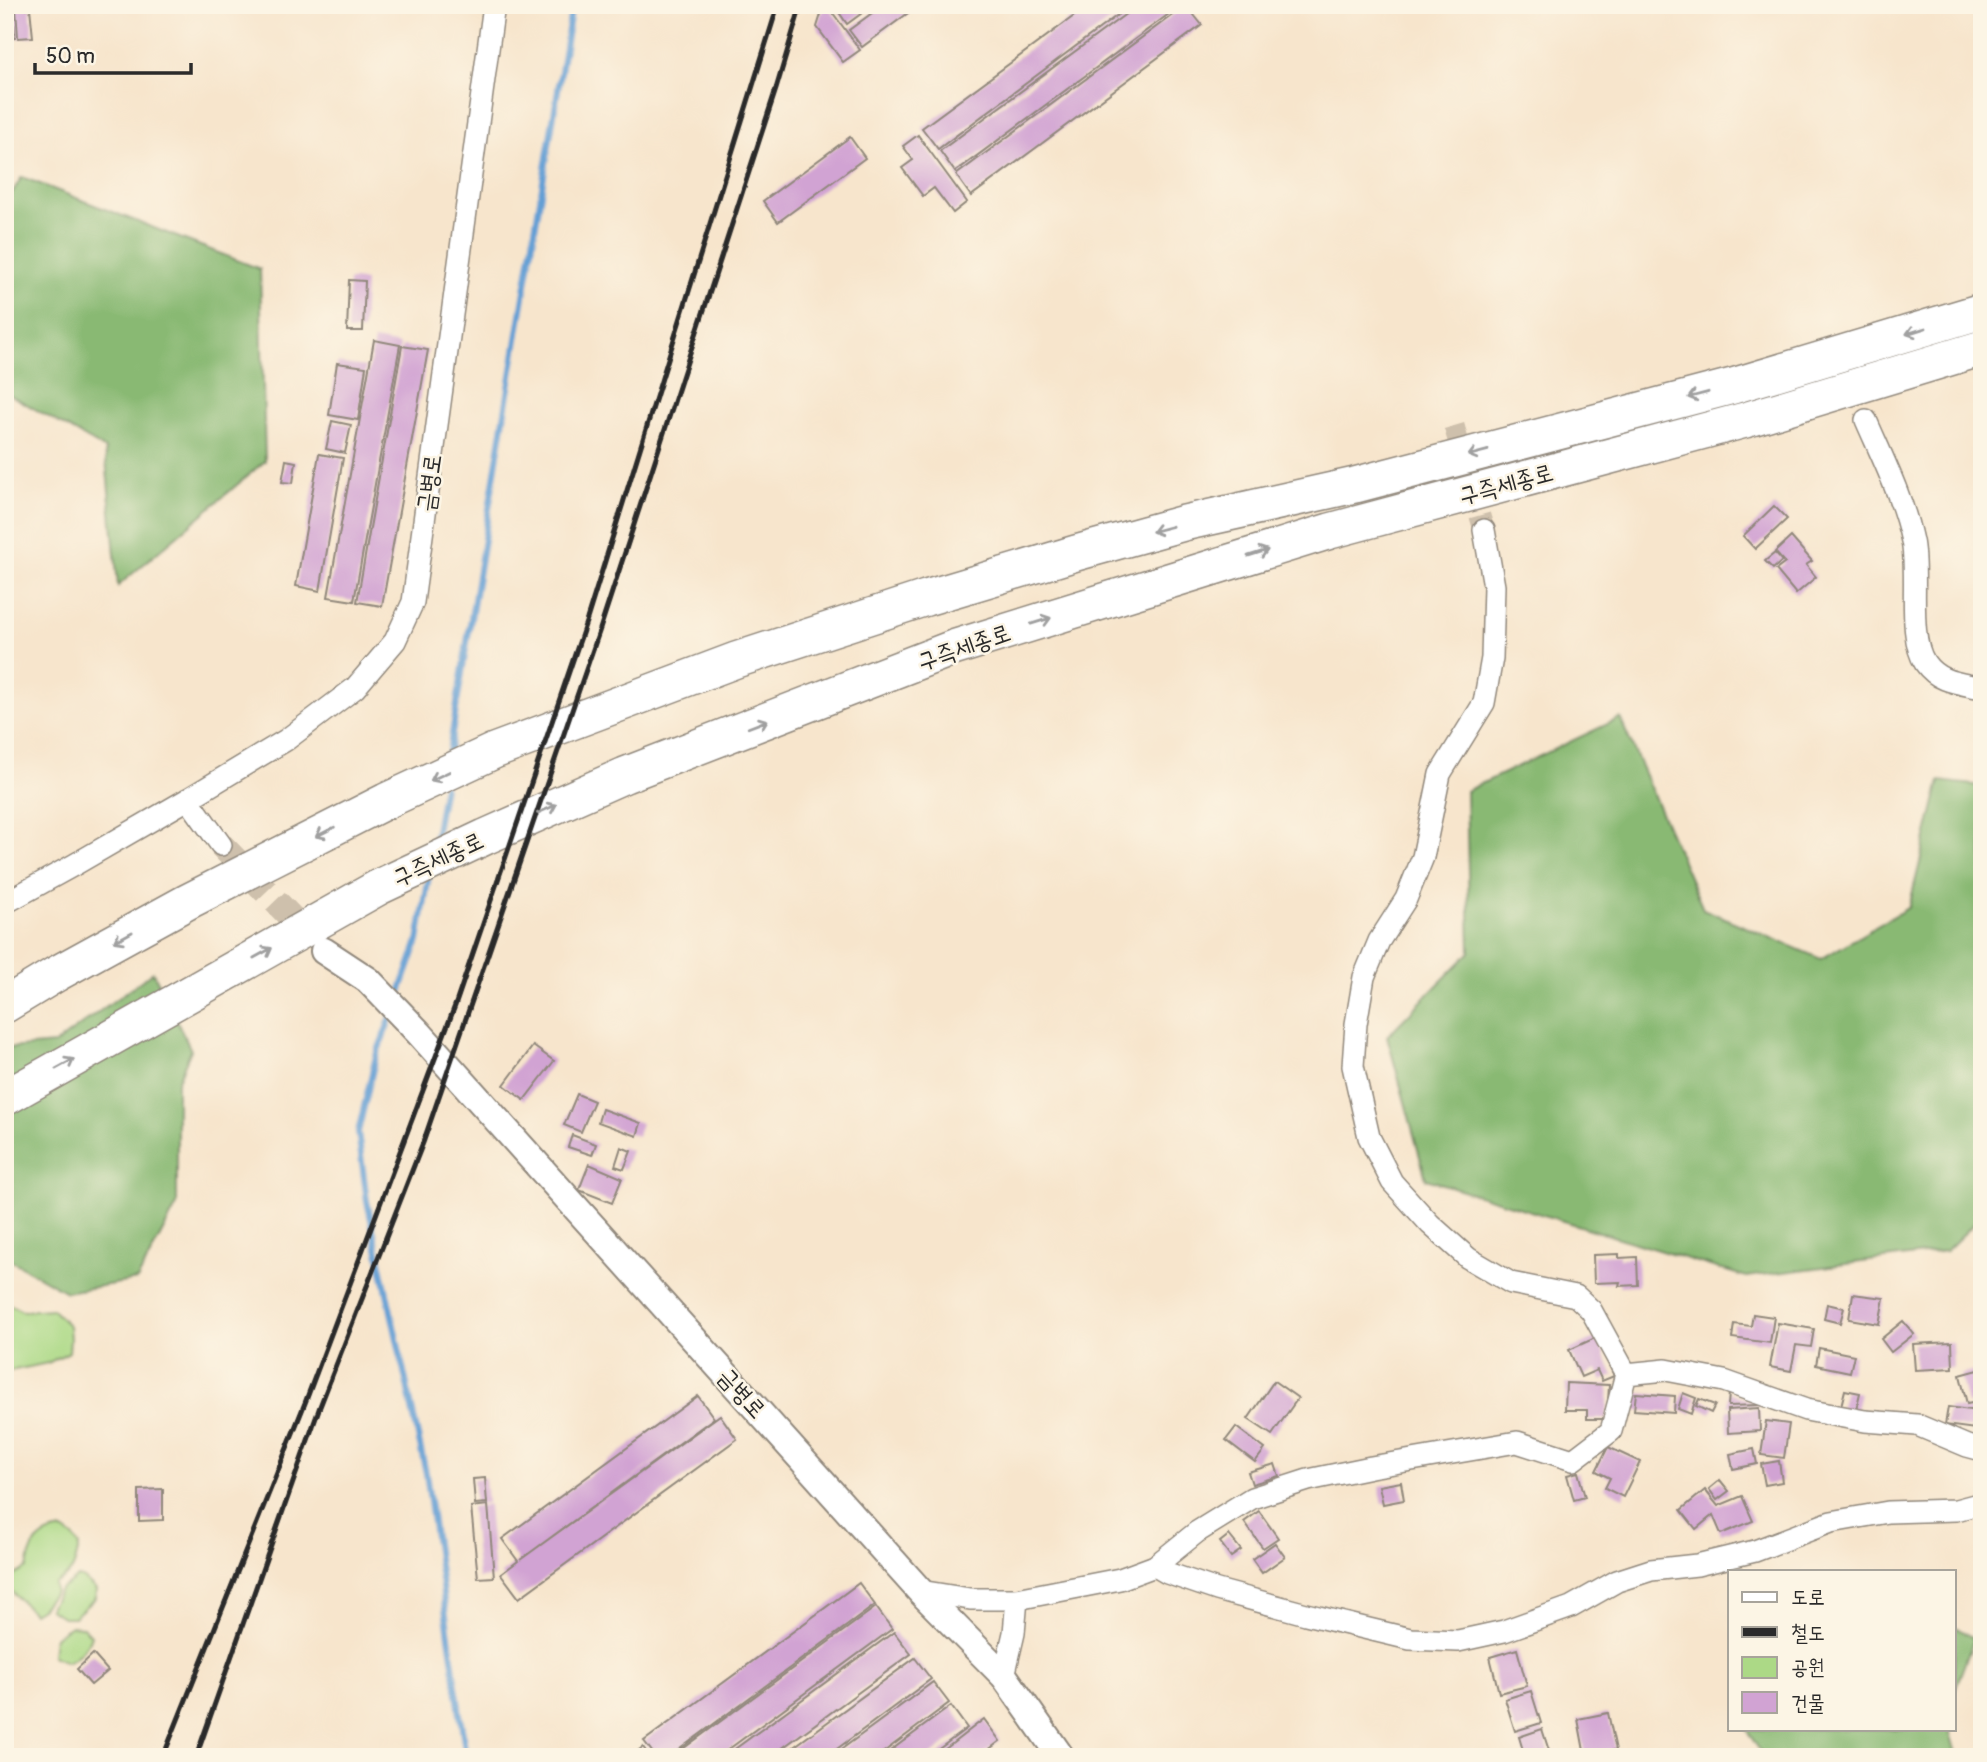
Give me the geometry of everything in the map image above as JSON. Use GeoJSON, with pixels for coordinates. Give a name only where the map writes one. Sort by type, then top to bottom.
{"type":"FeatureCollection","features":[{"type":"Feature","properties":{"kind":"highway","name":"구즉세종로"},"geometry":{"type":"LineString","coordinates":[[5,1005],[187,902],[386,801],[494,751],[736,660],[1063,556],[1184,523],[1354,485],[1733,386],[1982,311]]}},
{"type":"Feature","properties":{"kind":"highway","name":"구즉세종로"},"geometry":{"type":"LineString","coordinates":[[5,1098],[379,887],[625,775],[953,648],[1330,531],[1745,421],[1982,348]]}},
{"type":"Feature","properties":{"kind":"street","name":"금병로"},"geometry":{"type":"LineString","coordinates":[[5,903],[286,740],[355,688],[395,641],[412,602],[494,5]]}},
{"type":"Feature","properties":{"kind":"street"},"geometry":{"type":"LineString","coordinates":[[1866,420],[1898,495],[1912,542],[1916,637],[1924,662],[1942,680],[1982,688]]}},
{"type":"Feature","properties":{"kind":"street"},"geometry":{"type":"LineString","coordinates":[[920,1591],[970,1599],[1017,1599],[1120,1579],[1155,1566],[1197,1532],[1252,1498],[1308,1480],[1517,1442],[1573,1460],[1611,1431],[1626,1374],[1591,1310],[1576,1296],[1511,1283],[1468,1258],[1430,1224],[1392,1182],[1368,1137],[1353,1066],[1356,1024],[1364,977],[1379,941],[1406,899],[1423,857],[1440,774],[1484,703],[1492,658],[1494,586],[1484,530]]}},
{"type":"Feature","properties":{"kind":"street"},"geometry":{"type":"LineString","coordinates":[[188,799],[221,845]]}},
{"type":"Feature","properties":{"kind":"street","name":"금병로"},"geometry":{"type":"LineString","coordinates":[[324,951],[368,980],[419,1033],[920,1591],[1004,1676],[1062,1757]]}},
{"type":"Feature","properties":{"kind":"street"},"geometry":{"type":"LineString","coordinates":[[1626,1374],[1666,1370],[1724,1381],[1806,1410],[1866,1421],[1917,1424],[1982,1450]]}},
{"type":"Feature","properties":{"kind":"street"},"geometry":{"type":"LineString","coordinates":[[1155,1566],[1217,1591],[1306,1614],[1410,1639],[1458,1641],[1504,1631],[1571,1607],[1617,1581],[1651,1570],[1697,1565],[1755,1551],[1831,1522],[1888,1512],[1956,1510],[1982,1503]]}},
{"type":"Feature","properties":{"kind":"street"},"geometry":{"type":"LineString","coordinates":[[1004,1676],[1014,1633],[1017,1599]]}},
{"type":"Feature","properties":{"kind":"green space"},"geometry":{"type":"Polygon","coordinates":[[[22,177],[260,269],[265,461],[118,586],[105,449],[5,392],[5,204],[22,177]]]}},
{"type":"Feature","properties":{"kind":"green space"},"geometry":{"type":"Polygon","coordinates":[[[1620,718],[1703,909],[1821,959],[1909,907],[1940,781],[1982,786],[1982,1216],[1946,1251],[1746,1277],[1426,1179],[1387,1036],[1470,952],[1466,791],[1620,718]]]}},
{"type":"Feature","properties":{"kind":"green space"},"geometry":{"type":"Polygon","coordinates":[[[153,972],[191,1050],[177,1082],[177,1205],[137,1280],[66,1292],[5,1257],[5,1046],[9,1048],[55,1044],[153,972]]]}},
{"type":"Feature","properties":{"kind":"green space"},"geometry":{"type":"Polygon","coordinates":[[[5,1302],[22,1311],[52,1309],[69,1326],[69,1352],[48,1363],[5,1372],[5,1302]]]}},
{"type":"Feature","properties":{"kind":"green space"},"geometry":{"type":"Polygon","coordinates":[[[63,1530],[73,1537],[79,1546],[74,1565],[70,1573],[54,1584],[55,1592],[33,1613],[11,1591],[8,1579],[27,1568],[31,1553],[42,1537],[63,1530]]]}},
{"type":"Feature","properties":{"kind":"green space"},"geometry":{"type":"Polygon","coordinates":[[[78,1577],[96,1590],[95,1598],[74,1617],[63,1617],[49,1609],[60,1590],[78,1577]]]}},
{"type":"Feature","properties":{"kind":"green space"},"geometry":{"type":"Polygon","coordinates":[[[71,1626],[83,1627],[91,1635],[82,1651],[67,1662],[52,1656],[54,1637],[71,1626]]]}},
{"type":"Feature","properties":{"kind":"green space"},"geometry":{"type":"Polygon","coordinates":[[[1955,1627],[1974,1639],[1955,1689],[1955,1627]]]}},
{"type":"Feature","properties":{"kind":"green space"},"geometry":{"type":"Polygon","coordinates":[[[1747,1730],[1949,1730],[1957,1757],[1764,1757],[1747,1730]]]}},
{"type":"Feature","properties":{"kind":"building"},"geometry":{"type":"Polygon","coordinates":[[[824,5],[827,5],[860,50],[843,62],[817,27],[824,5]]]}},
{"type":"Feature","properties":{"kind":"building"},"geometry":{"type":"Polygon","coordinates":[[[834,5],[873,5],[847,24],[834,5]]]}},
{"type":"Feature","properties":{"kind":"building"},"geometry":{"type":"Polygon","coordinates":[[[883,5],[919,5],[862,47],[849,30],[883,5]]]}},
{"type":"Feature","properties":{"kind":"building"},"geometry":{"type":"Polygon","coordinates":[[[1089,5],[1131,5],[938,149],[922,128],[1089,5]]]}},
{"type":"Feature","properties":{"kind":"building"},"geometry":{"type":"Polygon","coordinates":[[[1138,5],[1181,5],[955,172],[940,151],[1138,5]]]}},
{"type":"Feature","properties":{"kind":"building"},"geometry":{"type":"Polygon","coordinates":[[[1186,5],[1202,25],[971,196],[956,175],[1186,5]]]}},
{"type":"Feature","properties":{"kind":"building"},"geometry":{"type":"Polygon","coordinates":[[[30,8],[33,37],[18,38],[16,9],[30,8]]]}},
{"type":"Feature","properties":{"kind":"building"},"geometry":{"type":"Polygon","coordinates":[[[5,25],[14,25],[15,38],[5,39],[5,25]]]}},
{"type":"Feature","properties":{"kind":"building"},"geometry":{"type":"Polygon","coordinates":[[[918,135],[967,202],[953,213],[934,188],[923,196],[902,168],[913,160],[903,146],[918,135]]]}},
{"type":"Feature","properties":{"kind":"building"},"geometry":{"type":"Polygon","coordinates":[[[850,137],[865,158],[778,222],[763,201],[850,137]]]}},
{"type":"Feature","properties":{"kind":"building"},"geometry":{"type":"Polygon","coordinates":[[[349,280],[365,281],[363,331],[347,331],[349,280]]]}},
{"type":"Feature","properties":{"kind":"building"},"geometry":{"type":"Polygon","coordinates":[[[374,340],[400,345],[354,601],[328,597],[374,340]]]}},
{"type":"Feature","properties":{"kind":"building"},"geometry":{"type":"Polygon","coordinates":[[[402,346],[428,350],[382,606],[357,602],[402,346]]]}},
{"type":"Feature","properties":{"kind":"building"},"geometry":{"type":"Polygon","coordinates":[[[337,363],[366,367],[358,420],[329,415],[337,363]]]}},
{"type":"Feature","properties":{"kind":"building"},"geometry":{"type":"Polygon","coordinates":[[[332,421],[351,425],[345,453],[326,449],[332,421]]]}},
{"type":"Feature","properties":{"kind":"building"},"geometry":{"type":"Polygon","coordinates":[[[319,454],[343,458],[320,591],[296,586],[319,454]]]}},
{"type":"Feature","properties":{"kind":"building"},"geometry":{"type":"Polygon","coordinates":[[[286,460],[296,462],[293,483],[282,482],[286,460]]]}},
{"type":"Feature","properties":{"kind":"building"},"geometry":{"type":"Polygon","coordinates":[[[1774,506],[1787,519],[1755,549],[1743,536],[1774,506]]]}},
{"type":"Feature","properties":{"kind":"building"},"geometry":{"type":"Polygon","coordinates":[[[1791,537],[1812,561],[1806,565],[1816,577],[1796,594],[1776,570],[1785,563],[1775,552],[1791,537]]]}},
{"type":"Feature","properties":{"kind":"building"},"geometry":{"type":"Polygon","coordinates":[[[1775,553],[1782,561],[1773,569],[1765,561],[1775,553]]]}},
{"type":"Feature","properties":{"kind":"building"},"geometry":{"type":"Polygon","coordinates":[[[533,1046],[554,1061],[524,1100],[504,1085],[533,1046]]]}},
{"type":"Feature","properties":{"kind":"building"},"geometry":{"type":"Polygon","coordinates":[[[577,1094],[594,1101],[581,1132],[564,1125],[577,1094]]]}},
{"type":"Feature","properties":{"kind":"building"},"geometry":{"type":"Polygon","coordinates":[[[602,1109],[641,1123],[637,1136],[598,1122],[602,1109]]]}},
{"type":"Feature","properties":{"kind":"building"},"geometry":{"type":"Polygon","coordinates":[[[572,1135],[596,1144],[592,1155],[568,1147],[572,1135]]]}},
{"type":"Feature","properties":{"kind":"building"},"geometry":{"type":"Polygon","coordinates":[[[621,1147],[631,1151],[624,1169],[615,1166],[621,1147]]]}},
{"type":"Feature","properties":{"kind":"building"},"geometry":{"type":"Polygon","coordinates":[[[589,1164],[622,1178],[612,1203],[579,1190],[589,1164]]]}},
{"type":"Feature","properties":{"kind":"building"},"geometry":{"type":"Polygon","coordinates":[[[1619,1254],[1619,1258],[1637,1257],[1638,1285],[1619,1286],[1620,1282],[1594,1283],[1593,1255],[1619,1254]]]}},
{"type":"Feature","properties":{"kind":"building"},"geometry":{"type":"Polygon","coordinates":[[[1853,1294],[1884,1298],[1879,1324],[1849,1319],[1853,1294]]]}},
{"type":"Feature","properties":{"kind":"building"},"geometry":{"type":"Polygon","coordinates":[[[1827,1304],[1844,1308],[1840,1323],[1824,1319],[1827,1304]]]}},
{"type":"Feature","properties":{"kind":"building"},"geometry":{"type":"Polygon","coordinates":[[[1753,1314],[1774,1317],[1770,1343],[1732,1338],[1734,1324],[1751,1326],[1753,1314]]]}},
{"type":"Feature","properties":{"kind":"building"},"geometry":{"type":"Polygon","coordinates":[[[1903,1321],[1914,1334],[1891,1352],[1881,1339],[1903,1321]]]}},
{"type":"Feature","properties":{"kind":"building"},"geometry":{"type":"Polygon","coordinates":[[[1778,1323],[1814,1329],[1811,1347],[1796,1345],[1791,1371],[1770,1367],[1778,1323]]]}},
{"type":"Feature","properties":{"kind":"building"},"geometry":{"type":"Polygon","coordinates":[[[1597,1337],[1614,1376],[1602,1381],[1597,1370],[1581,1377],[1569,1350],[1597,1337]]]}},
{"type":"Feature","properties":{"kind":"building"},"geometry":{"type":"Polygon","coordinates":[[[1952,1342],[1953,1368],[1915,1370],[1913,1344],[1952,1342]]]}},
{"type":"Feature","properties":{"kind":"building"},"geometry":{"type":"Polygon","coordinates":[[[1819,1348],[1854,1355],[1850,1372],[1816,1365],[1819,1348]]]}},
{"type":"Feature","properties":{"kind":"building"},"geometry":{"type":"Polygon","coordinates":[[[1982,1369],[1982,1401],[1967,1404],[1960,1375],[1982,1369]]]}},
{"type":"Feature","properties":{"kind":"building"},"geometry":{"type":"Polygon","coordinates":[[[1274,1381],[1298,1398],[1272,1435],[1248,1419],[1274,1381]]]}},
{"type":"Feature","properties":{"kind":"building"},"geometry":{"type":"Polygon","coordinates":[[[1566,1383],[1609,1385],[1607,1419],[1587,1419],[1587,1410],[1565,1410],[1566,1383]]]}},
{"type":"Feature","properties":{"kind":"building"},"geometry":{"type":"Polygon","coordinates":[[[1845,1390],[1860,1393],[1855,1414],[1840,1410],[1845,1390]]]}},
{"type":"Feature","properties":{"kind":"building"},"geometry":{"type":"Polygon","coordinates":[[[1729,1392],[1761,1405],[1728,1406],[1729,1392]]]}},
{"type":"Feature","properties":{"kind":"building"},"geometry":{"type":"Polygon","coordinates":[[[1636,1393],[1675,1396],[1674,1413],[1634,1410],[1636,1393]]]}},
{"type":"Feature","properties":{"kind":"building"},"geometry":{"type":"Polygon","coordinates":[[[1683,1393],[1696,1398],[1691,1414],[1678,1409],[1683,1393]]]}},
{"type":"Feature","properties":{"kind":"building"},"geometry":{"type":"Polygon","coordinates":[[[698,1396],[714,1418],[520,1560],[720,1415],[737,1439],[519,1598],[501,1574],[518,1561],[502,1539],[698,1396]]]}},
{"type":"Feature","properties":{"kind":"building"},"geometry":{"type":"Polygon","coordinates":[[[1699,1399],[1715,1405],[1711,1413],[1696,1406],[1699,1399]]]}},
{"type":"Feature","properties":{"kind":"building"},"geometry":{"type":"Polygon","coordinates":[[[1948,1407],[1978,1411],[1975,1429],[1945,1425],[1948,1407]]]}},
{"type":"Feature","properties":{"kind":"building"},"geometry":{"type":"Polygon","coordinates":[[[1759,1408],[1760,1431],[1728,1433],[1727,1410],[1759,1408]]]}},
{"type":"Feature","properties":{"kind":"building"},"geometry":{"type":"Polygon","coordinates":[[[1766,1421],[1789,1424],[1784,1458],[1761,1455],[1766,1421]]]}},
{"type":"Feature","properties":{"kind":"building"},"geometry":{"type":"Polygon","coordinates":[[[1236,1427],[1265,1449],[1255,1462],[1226,1440],[1236,1427]]]}},
{"type":"Feature","properties":{"kind":"building"},"geometry":{"type":"Polygon","coordinates":[[[1608,1447],[1640,1462],[1623,1497],[1605,1488],[1610,1478],[1596,1471],[1608,1447]]]}},
{"type":"Feature","properties":{"kind":"building"},"geometry":{"type":"Polygon","coordinates":[[[1754,1449],[1757,1464],[1733,1469],[1730,1454],[1754,1449]]]}},
{"type":"Feature","properties":{"kind":"building"},"geometry":{"type":"Polygon","coordinates":[[[1779,1461],[1782,1482],[1765,1485],[1761,1464],[1779,1461]]]}},
{"type":"Feature","properties":{"kind":"building"},"geometry":{"type":"Polygon","coordinates":[[[1275,1464],[1279,1476],[1252,1484],[1248,1472],[1275,1464]]]}},
{"type":"Feature","properties":{"kind":"building"},"geometry":{"type":"Polygon","coordinates":[[[1578,1472],[1585,1497],[1574,1500],[1567,1475],[1578,1472]]]}},
{"type":"Feature","properties":{"kind":"building"},"geometry":{"type":"Polygon","coordinates":[[[485,1478],[487,1503],[475,1504],[473,1479],[485,1478]]]}},
{"type":"Feature","properties":{"kind":"building"},"geometry":{"type":"Polygon","coordinates":[[[1720,1480],[1729,1491],[1717,1500],[1709,1489],[1720,1480]]]}},
{"type":"Feature","properties":{"kind":"building"},"geometry":{"type":"Polygon","coordinates":[[[1401,1482],[1404,1500],[1383,1504],[1379,1486],[1401,1482]]]}},
{"type":"Feature","properties":{"kind":"building"},"geometry":{"type":"Polygon","coordinates":[[[163,1489],[163,1520],[139,1521],[139,1490],[163,1489]]]}},
{"type":"Feature","properties":{"kind":"building"},"geometry":{"type":"Polygon","coordinates":[[[1705,1490],[1718,1506],[1742,1496],[1753,1521],[1721,1534],[1713,1515],[1696,1529],[1681,1510],[1705,1490]]]}},
{"type":"Feature","properties":{"kind":"building"},"geometry":{"type":"Polygon","coordinates":[[[488,1505],[494,1577],[478,1578],[471,1507],[488,1505]]]}},
{"type":"Feature","properties":{"kind":"building"},"geometry":{"type":"Polygon","coordinates":[[[1259,1511],[1278,1538],[1263,1548],[1244,1522],[1259,1511]]]}},
{"type":"Feature","properties":{"kind":"building"},"geometry":{"type":"Polygon","coordinates":[[[1229,1535],[1241,1550],[1231,1557],[1220,1542],[1229,1535]]]}},
{"type":"Feature","properties":{"kind":"building"},"geometry":{"type":"Polygon","coordinates":[[[1275,1543],[1285,1557],[1262,1573],[1252,1559],[1275,1543]]]}},
{"type":"Feature","properties":{"kind":"building"},"geometry":{"type":"Polygon","coordinates":[[[859,1583],[875,1605],[669,1757],[656,1757],[644,1741],[859,1583]]]}},
{"type":"Feature","properties":{"kind":"building"},"geometry":{"type":"Polygon","coordinates":[[[876,1607],[892,1629],[718,1757],[672,1757],[876,1607]]]}},
{"type":"Feature","properties":{"kind":"building"},"geometry":{"type":"Polygon","coordinates":[[[894,1632],[911,1654],[770,1757],[724,1757],[894,1632]]]}},
{"type":"Feature","properties":{"kind":"building"},"geometry":{"type":"Polygon","coordinates":[[[1517,1649],[1527,1686],[1499,1693],[1490,1657],[1517,1649]]]}},
{"type":"Feature","properties":{"kind":"building"},"geometry":{"type":"Polygon","coordinates":[[[93,1654],[108,1671],[91,1685],[77,1669],[93,1654]]]}},
{"type":"Feature","properties":{"kind":"building"},"geometry":{"type":"Polygon","coordinates":[[[915,1658],[931,1679],[826,1757],[780,1757],[915,1658]]]}},
{"type":"Feature","properties":{"kind":"building"},"geometry":{"type":"Polygon","coordinates":[[[933,1682],[949,1703],[877,1757],[831,1757],[933,1682]]]}},
{"type":"Feature","properties":{"kind":"building"},"geometry":{"type":"Polygon","coordinates":[[[1531,1691],[1541,1723],[1515,1731],[1505,1699],[1531,1691]]]}},
{"type":"Feature","properties":{"kind":"building"},"geometry":{"type":"Polygon","coordinates":[[[951,1706],[967,1728],[928,1757],[882,1757],[951,1706]]]}},
{"type":"Feature","properties":{"kind":"building"},"geometry":{"type":"Polygon","coordinates":[[[1608,1713],[1616,1750],[1585,1756],[1578,1719],[1608,1713]]]}},
{"type":"Feature","properties":{"kind":"building"},"geometry":{"type":"Polygon","coordinates":[[[984,1719],[1000,1741],[979,1757],[935,1757],[984,1719]]]}},
{"type":"Feature","properties":{"kind":"building"},"geometry":{"type":"Polygon","coordinates":[[[1542,1729],[1551,1757],[1525,1757],[1519,1737],[1542,1729]]]}},
{"type":"Feature","properties":{"kind":"building"},"geometry":{"type":"Polygon","coordinates":[[[643,1747],[650,1757],[630,1757],[643,1747]]]}},
{"type":"Feature","properties":{"kind":"waterway"},"geometry":{"type":"LineString","coordinates":[[448,758],[572,5]]}},
{"type":"Feature","properties":{"kind":"waterway"},"geometry":{"type":"LineString","coordinates":[[433,848],[444,786]]}},
{"type":"Feature","properties":{"kind":"waterway"},"geometry":{"type":"LineString","coordinates":[[397,1001],[418,941],[429,876]]}},
{"type":"Feature","properties":{"kind":"waterway"},"geometry":{"type":"LineString","coordinates":[[392,1014],[376,1056],[358,1132],[367,1201],[426,1473],[466,1757]]}},
{"type":"Feature","properties":{"kind":"tunnel"},"geometry":{"type":"LineString","coordinates":[[1454,426],[1484,530]]}},
{"type":"Feature","properties":{"kind":"tunnel"},"geometry":{"type":"LineString","coordinates":[[221,845],[315,942]]}},
{"type":"Feature","properties":{"kind":"railway"},"geometry":{"type":"LineString","coordinates":[[163,1757],[305,1403],[456,1003],[587,619],[778,5]]}},
{"type":"Feature","properties":{"kind":"railway"},"geometry":{"type":"LineString","coordinates":[[196,1757],[319,1409],[424,1140],[600,629],[801,5]]}}]}
